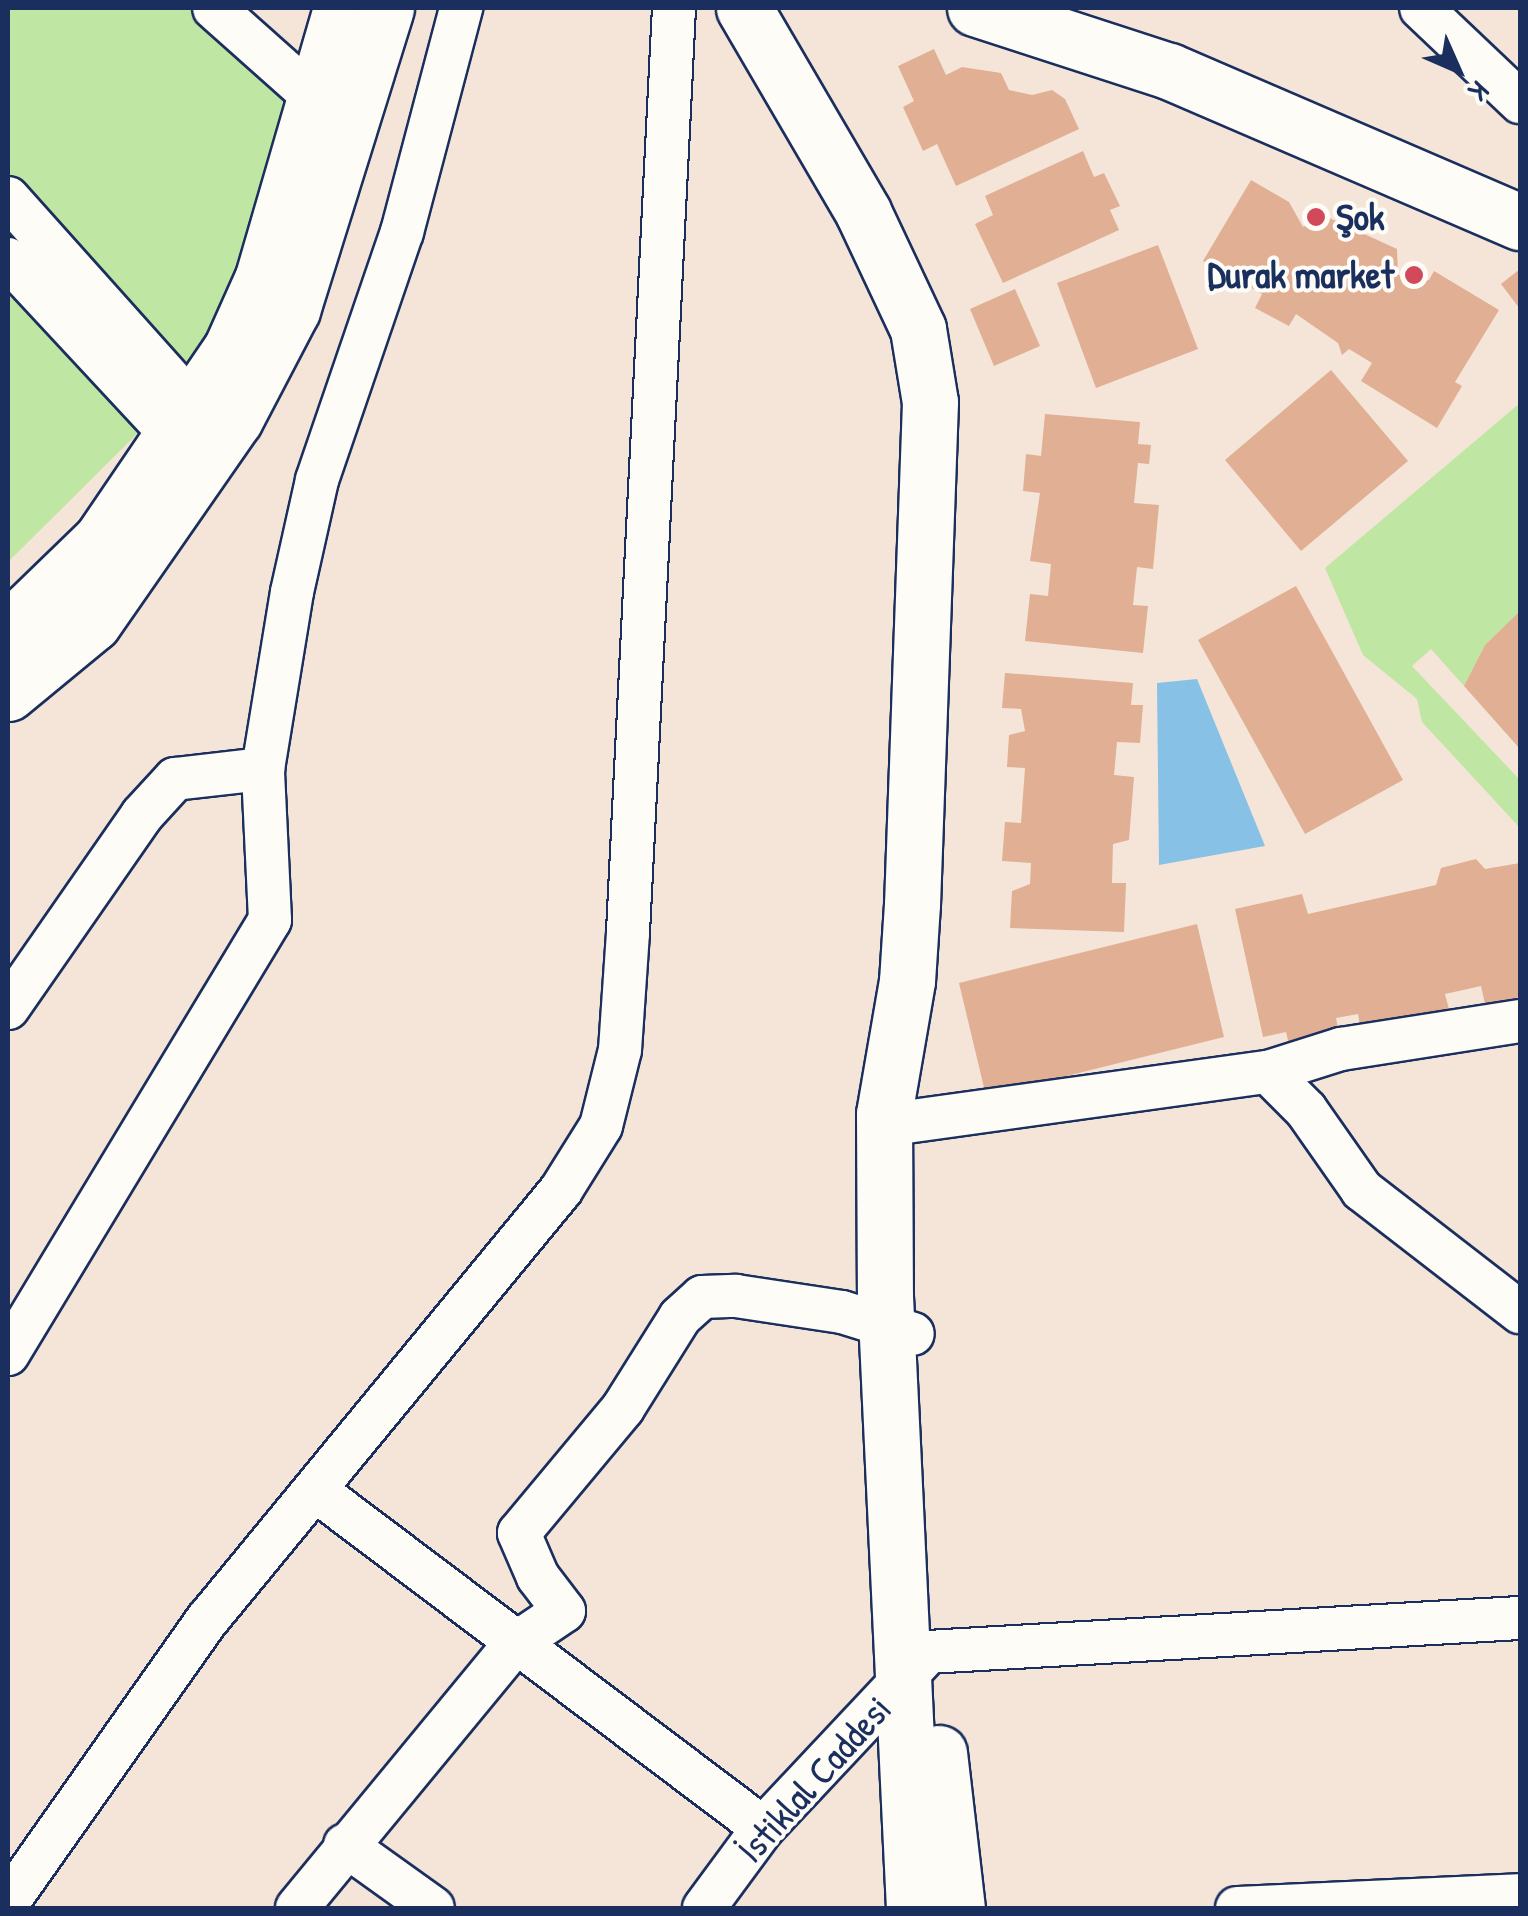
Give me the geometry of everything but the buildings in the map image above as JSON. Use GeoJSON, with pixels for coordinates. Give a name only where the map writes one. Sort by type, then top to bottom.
{"type":"FeatureCollection","features":[{"type":"Feature","properties":{"kind":"street"},"geometry":{"type":"LineString","coordinates":[[214,8],[316,99]]}},
{"type":"Feature","properties":{"kind":"street"},"geometry":{"type":"LineString","coordinates":[[15,612],[101,540],[198,438],[230,349],[263,276],[341,8]]}},
{"type":"Feature","properties":{"kind":"street"},"geometry":{"type":"LineString","coordinates":[[8,694],[93,623],[198,438],[292,310],[386,8]]}},
{"type":"Feature","properties":{"kind":"street"},"geometry":{"type":"LineString","coordinates":[[8,1354],[270,920],[264,769],[317,480],[402,232],[461,8]]}},
{"type":"Feature","properties":{"kind":"street"},"geometry":{"type":"LineString","coordinates":[[8,1902],[120,1736],[562,1190],[601,1126],[610,1088],[628,932],[654,332],[668,152],[666,62],[674,8]]}},
{"type":"Feature","properties":{"kind":"street"},"geometry":{"type":"LineString","coordinates":[[744,8],[871,228],[918,329],[930,402],[912,904],[897,1125],[899,1330],[916,1665],[914,1908]]}},
{"type":"Feature","properties":{"kind":"street"},"geometry":{"type":"LineString","coordinates":[[770,8],[927,289],[947,367],[953,520],[938,834],[897,1125]]}},
{"type":"Feature","properties":{"kind":"street"},"geometry":{"type":"LineString","coordinates":[[975,8],[1169,72],[1520,222]]}},
{"type":"Feature","properties":{"kind":"street"},"geometry":{"type":"LineString","coordinates":[[1043,8],[1212,61],[1520,190]]}},
{"type":"Feature","properties":{"kind":"street"},"geometry":{"type":"LineString","coordinates":[[1421,8],[1520,102]]}},
{"type":"Feature","properties":{"kind":"street"},"geometry":{"type":"LineString","coordinates":[[8,198],[198,438]]}},
{"type":"Feature","properties":{"kind":"street"},"geometry":{"type":"LineString","coordinates":[[8,259],[198,438]]}},
{"type":"Feature","properties":{"kind":"street"},"geometry":{"type":"LineString","coordinates":[[8,1008],[142,815],[175,779],[264,769]]}},
{"type":"Feature","properties":{"kind":"street"},"geometry":{"type":"LineString","coordinates":[[897,1125],[1268,1072],[1341,1049],[1520,1021]]}},
{"type":"Feature","properties":{"kind":"street"},"geometry":{"type":"LineString","coordinates":[[1268,1072],[1306,1110],[1362,1190],[1520,1312]]}},
{"type":"Feature","properties":{"kind":"street"},"geometry":{"type":"LineString","coordinates":[[297,1908],[514,1644],[564,1611],[538,1577],[519,1533],[623,1408],[680,1317],[702,1298],[811,1307],[899,1330]]}},
{"type":"Feature","properties":{"kind":"street"},"geometry":{"type":"LineString","coordinates":[[316,1490],[514,1644],[762,1828]]}},
{"type":"Feature","properties":{"kind":"street"},"geometry":{"type":"LineString","coordinates":[[916,1665],[1520,1618]]}},
{"type":"Feature","properties":{"kind":"street"},"geometry":{"type":"LineString","coordinates":[[916,1665],[957,1908]]}},
{"type":"Feature","properties":{"kind":"street","name":"İstiklal Caddesi"},"geometry":{"type":"LineString","coordinates":[[704,1908],[762,1828],[916,1665]]}},
{"type":"Feature","properties":{"kind":"street"},"geometry":{"type":"LineString","coordinates":[[345,1845],[433,1908]]}},
{"type":"Feature","properties":{"kind":"street"},"geometry":{"type":"LineString","coordinates":[[1238,1908],[1520,1894]]}},
{"type":"Feature","properties":{"kind":"green space"},"geometry":{"type":"Polygon","coordinates":[[[8,8],[188,8],[291,99],[218,327],[186,372],[8,173],[8,8]]]}},
{"type":"Feature","properties":{"kind":"green space"},"geometry":{"type":"Polygon","coordinates":[[[8,268],[140,431],[10,560],[8,558],[8,268]]]}},
{"type":"Feature","properties":{"kind":"green space"},"geometry":{"type":"Polygon","coordinates":[[[1520,403],[1520,611],[1485,645],[1464,686],[1431,649],[1412,666],[1520,780],[1520,828],[1422,722],[1417,699],[1363,655],[1325,568],[1520,403]]]}},
{"type":"Feature","properties":{"kind":"water"},"geometry":{"type":"Polygon","coordinates":[[[1197,679],[1265,846],[1159,865],[1157,683],[1197,679]]]}},
{"type":"Feature","properties":{"kind":"place","name":"Şok"},"geometry":{"type":"Point","coordinates":[1316,217]}},
{"type":"Feature","properties":{"kind":"place","name":"Durak market"},"geometry":{"type":"Point","coordinates":[1414,275]}}]}
